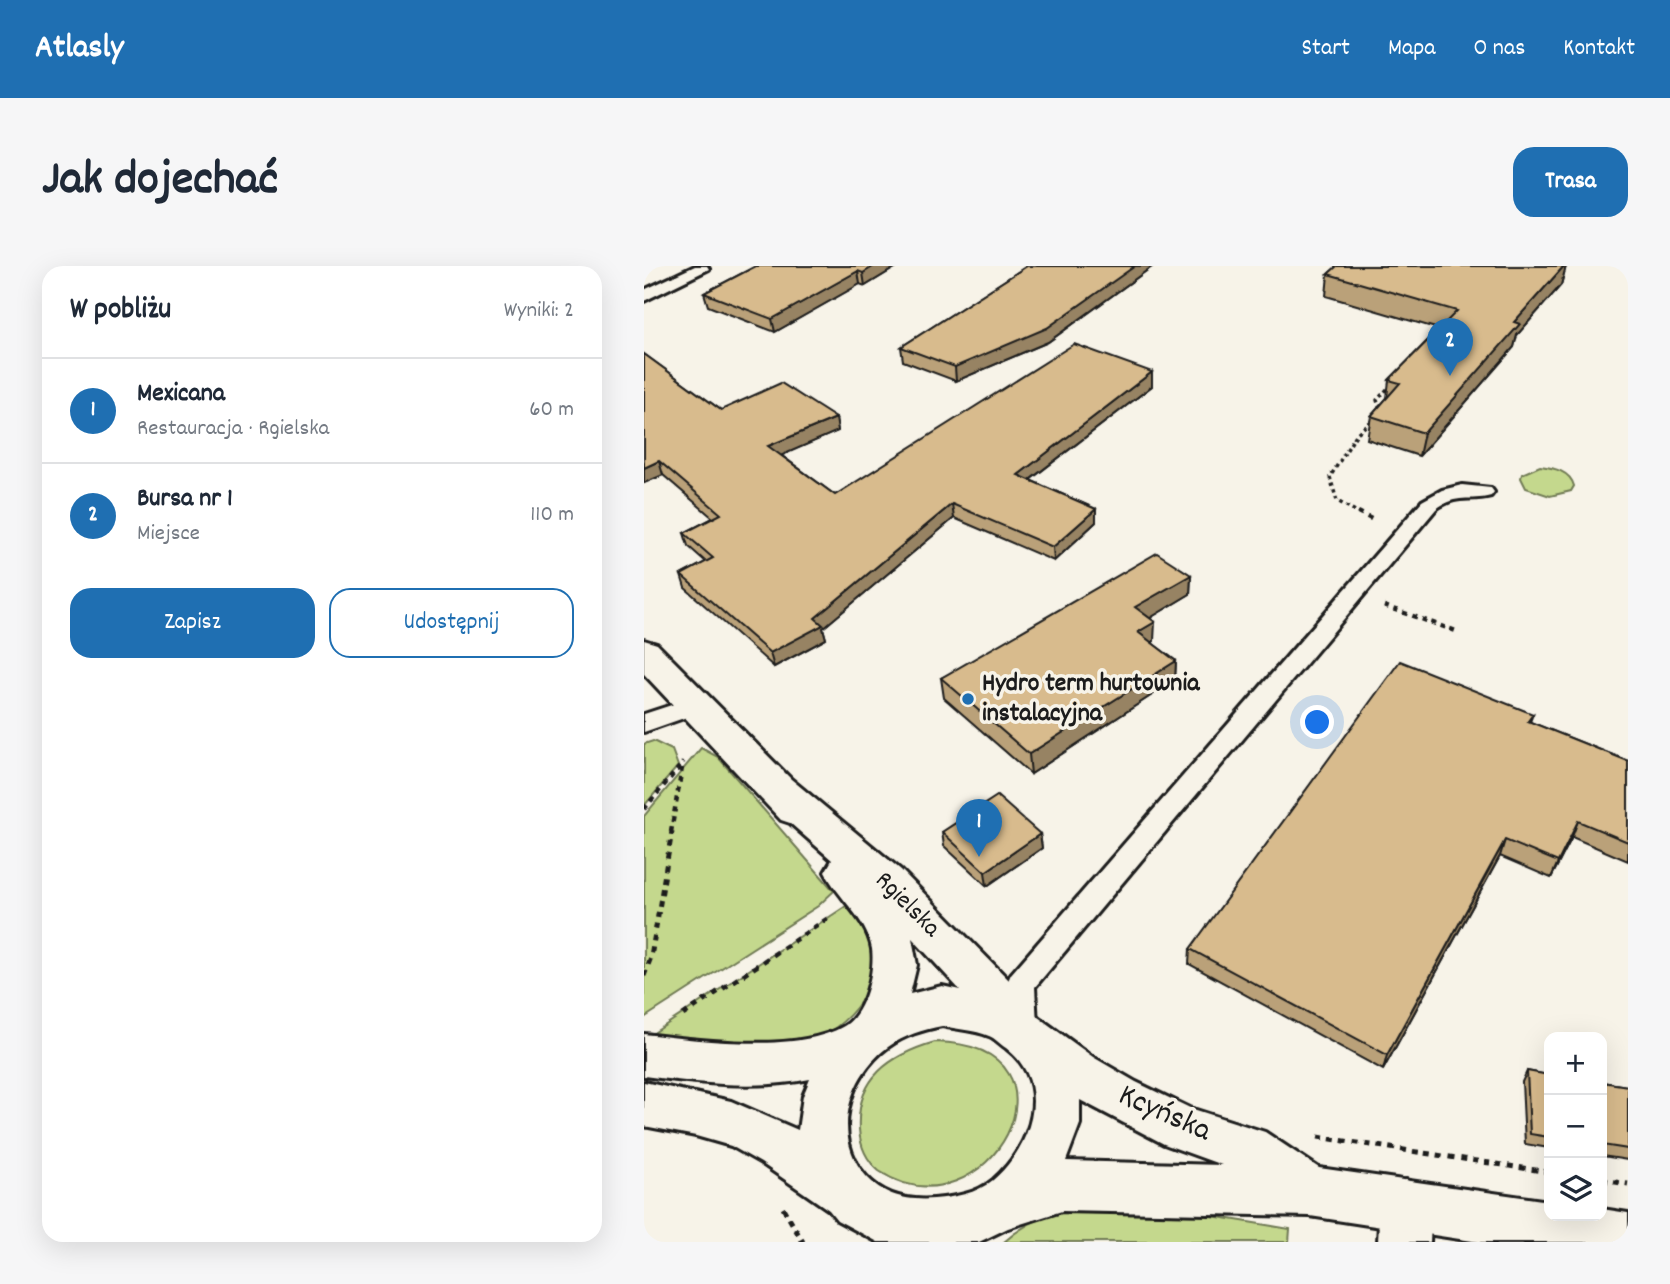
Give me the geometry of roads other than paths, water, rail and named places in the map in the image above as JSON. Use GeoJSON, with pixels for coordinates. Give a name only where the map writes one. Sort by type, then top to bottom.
{"type":"FeatureCollection","features":[{"type":"Feature","properties":{"kind":"street","name":"Rgielska"},"geometry":{"type":"LineString","coordinates":[[644,652],[780,791],[886,882],[993,994],[1023,1031]]}},
{"type":"Feature","properties":{"kind":"street","name":"Rgielska"},"geometry":{"type":"LineString","coordinates":[[780,791],[885,922],[896,950],[895,975],[886,1002],[865,1038]]}},
{"type":"Feature","properties":{"kind":"street"},"geometry":{"type":"LineString","coordinates":[[644,1055],[744,1063],[818,1056],[865,1038],[892,1020],[918,1011],[943,1006],[968,1007],[992,1012],[1023,1031],[1046,1056],[1055,1077],[1059,1099],[1058,1124],[1050,1147],[1037,1170],[1020,1190],[984,1224],[971,1219],[943,1226],[915,1226],[888,1220],[864,1209],[845,1192],[777,1144],[744,1129],[702,1116],[644,1104]]}},
{"type":"Feature","properties":{"kind":"street","name":"Kcyńska"},"geometry":{"type":"LineString","coordinates":[[1023,1031],[1076,1072],[1119,1098],[1181,1128],[1247,1149],[1310,1191],[1405,1223],[1628,1239]]}},
{"type":"Feature","properties":{"kind":"street"},"geometry":{"type":"LineString","coordinates":[[861,1242],[845,1192],[829,1169],[822,1142],[821,1115],[828,1088],[842,1063],[865,1038]]}},
{"type":"Feature","properties":{"kind":"street","name":"Kcyńska"},"geometry":{"type":"LineString","coordinates":[[984,1224],[1062,1186],[1310,1191]]}},
{"type":"Feature","properties":{"kind":"lane"},"geometry":{"type":"LineString","coordinates":[[644,296],[701,269]]}},
{"type":"Feature","properties":{"kind":"lane"},"geometry":{"type":"LineString","coordinates":[[1023,1031],[1021,983],[1405,532],[1439,497],[1464,489],[1484,492]]}},
{"type":"Feature","properties":{"kind":"lane"},"geometry":{"type":"LineString","coordinates":[[644,723],[696,705]]}},
{"type":"Feature","properties":{"kind":"place","name":"Bursa nr 1"},"geometry":{"type":"Point","coordinates":[1450,376]}},
{"type":"Feature","properties":{"kind":"place","name":"Hydro term hurtownia instalacyjna"},"geometry":{"type":"Point","coordinates":[968,699]}},
{"type":"Feature","properties":{"kind":"place","name":"Mexicana"},"geometry":{"type":"Point","coordinates":[979,857]}}]}
